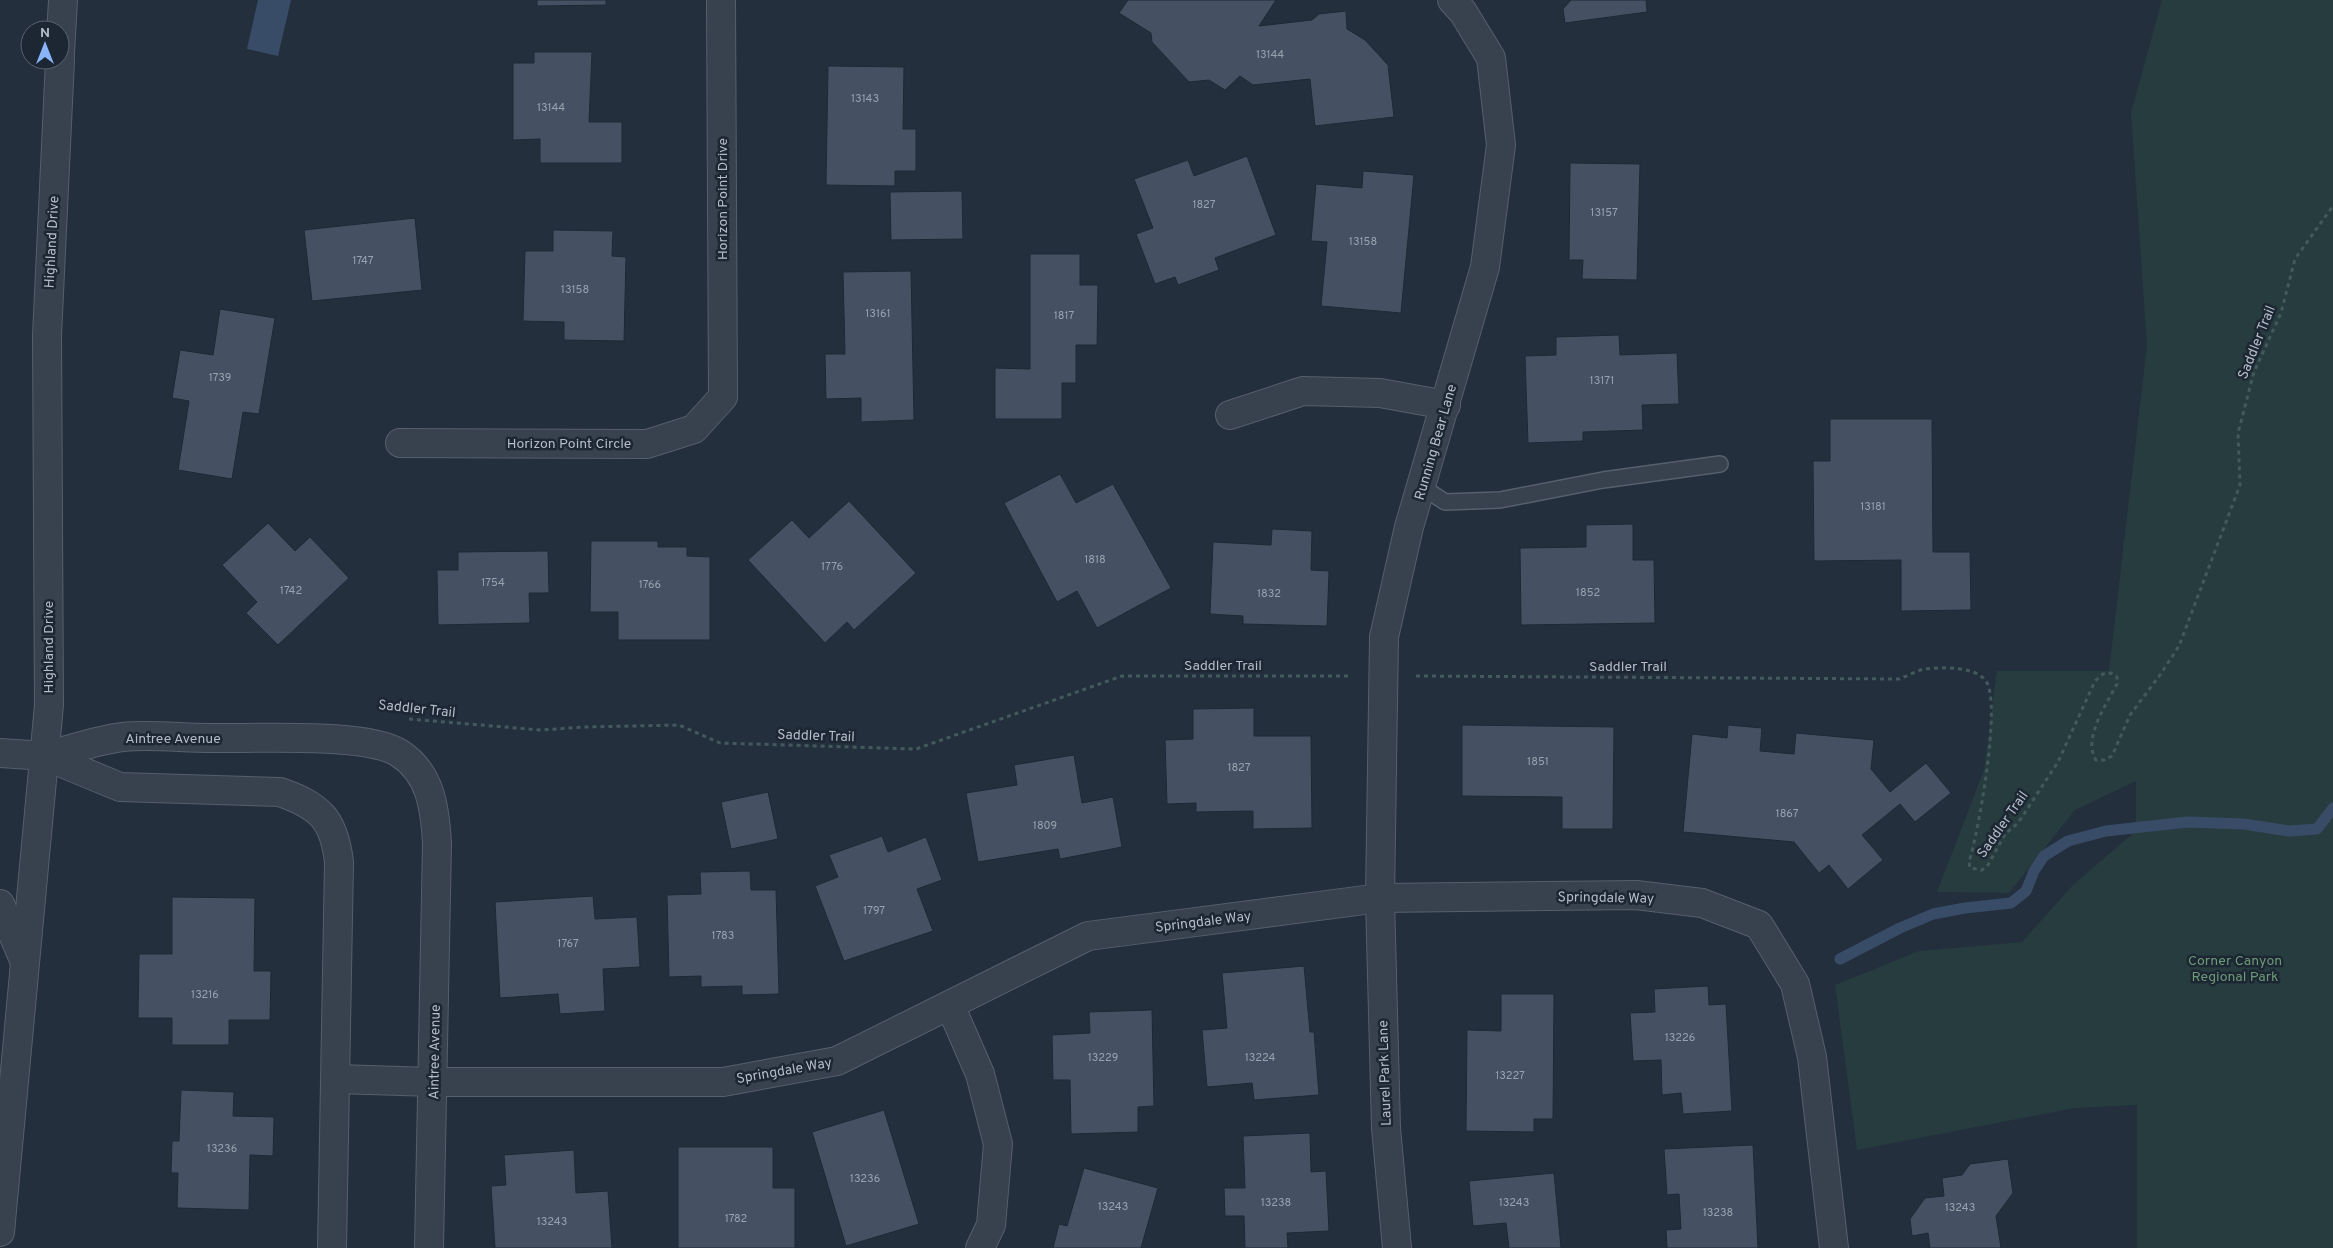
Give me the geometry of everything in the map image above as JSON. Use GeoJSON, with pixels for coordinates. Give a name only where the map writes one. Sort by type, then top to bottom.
{"type":"FeatureCollection","features":[{"type":"Feature","properties":{"kind":"street"},"geometry":{"type":"LineString","coordinates":[[61,20],[62,0]]}},
{"type":"Feature","properties":{"kind":"street","name":"Horizon Point Drive"},"geometry":{"type":"LineString","coordinates":[[720,0],[723,398]]}},
{"type":"Feature","properties":{"kind":"street","name":"Running Bear Lane"},"geometry":{"type":"LineString","coordinates":[[1380,898],[1384,637],[1409,527],[1485,267],[1501,145],[1491,58],[1463,12],[1452,0]]}},
{"type":"Feature","properties":{"kind":"street","name":"Highland Drive"},"geometry":{"type":"LineString","coordinates":[[0,1232],[49,705],[47,336],[60,70]]}},
{"type":"Feature","properties":{"kind":"street"},"geometry":{"type":"LineString","coordinates":[[1230,416],[1303,391],[1380,392],[1446,405]]}},
{"type":"Feature","properties":{"kind":"street","name":"Horizon Point Circle"},"geometry":{"type":"LineString","coordinates":[[400,443],[647,444],[694,429],[723,398]]}},
{"type":"Feature","properties":{"kind":"street","name":"Aintree Avenue"},"geometry":{"type":"LineString","coordinates":[[45,756],[122,737],[343,740],[380,744],[399,753],[414,765],[425,781],[433,800],[436,829],[429,1248]]}},
{"type":"Feature","properties":{"kind":"street"},"geometry":{"type":"LineString","coordinates":[[0,753],[45,756],[120,787],[280,792],[301,800],[320,812],[331,826],[337,844],[338,862],[332,1248]]}},
{"type":"Feature","properties":{"kind":"street","name":"Springdale Way"},"geometry":{"type":"LineString","coordinates":[[336,1079],[433,1082],[723,1082],[837,1061],[1088,936],[1380,898],[1636,895],[1702,903],[1759,925],[1795,984],[1812,1058],[1834,1248]]}},
{"type":"Feature","properties":{"kind":"street","name":"Laurel Park Lane"},"geometry":{"type":"LineString","coordinates":[[1380,898],[1386,1128],[1397,1248]]}},
{"type":"Feature","properties":{"kind":"street"},"geometry":{"type":"LineString","coordinates":[[0,904],[25,963]]}},
{"type":"Feature","properties":{"kind":"street"},"geometry":{"type":"LineString","coordinates":[[950,1005],[980,1074],[998,1144],[991,1225],[980,1248]]}},
{"type":"Feature","properties":{"kind":"lane"},"geometry":{"type":"LineString","coordinates":[[1422,487],[1445,502],[1500,500],[1603,480],[1720,464]]}},
{"type":"Feature","properties":{"kind":"path","name":"Saddler Trail"},"geometry":{"type":"LineString","coordinates":[[404,719],[540,730],[585,726],[679,725],[720,743],[916,749],[1122,676],[1899,679],[1923,670],[1949,668],[1976,673],[1986,682],[1991,697],[1987,774],[1969,862],[1970,868],[1982,870],[1988,865],[2005,834],[2018,823],[2058,762],[2095,681],[2103,674],[2111,673],[2116,677],[2118,684],[2092,739],[2093,755],[2096,760],[2104,760],[2112,756],[2130,715],[2160,675],[2178,646],[2240,485],[2238,433],[2254,372],[2281,313],[2295,259],[2333,206]]}},
{"type":"Feature","properties":{"kind":"green space","name":"Corner Canyon Regional Park"},"geometry":{"type":"Polygon","coordinates":[[[2162,0],[2333,0],[2333,1248],[2137,1248],[2137,1105],[2074,1108],[1857,1150],[1835,985],[1919,951],[2022,942],[2073,885],[2136,831],[2136,781],[2075,810],[2009,893],[1937,892],[1984,770],[1997,671],[2109,671],[2147,345],[2131,113],[2162,0]]]}},
{"type":"Feature","properties":{"kind":"water"},"geometry":{"type":"Polygon","coordinates":[[[258,0],[291,0],[278,56],[247,49],[258,0]]]}},
{"type":"Feature","properties":{"kind":"building"},"geometry":{"type":"Polygon","coordinates":[[[537,0],[606,0],[606,5],[537,6],[537,0]]]}},
{"type":"Feature","properties":{"kind":"building"},"geometry":{"type":"Polygon","coordinates":[[[1128,0],[1276,0],[1259,26],[1312,20],[1319,14],[1346,11],[1347,29],[1365,40],[1388,65],[1394,117],[1315,126],[1310,79],[1253,85],[1240,76],[1225,90],[1209,80],[1189,82],[1152,42],[1151,33],[1119,13],[1128,0]]]}},
{"type":"Feature","properties":{"kind":"building"},"geometry":{"type":"Polygon","coordinates":[[[1571,0],[1646,0],[1647,12],[1565,23],[1563,9],[1571,0]]]}},
{"type":"Feature","properties":{"kind":"building"},"geometry":{"type":"Polygon","coordinates":[[[534,52],[592,52],[589,122],[622,122],[622,163],[540,163],[540,139],[513,140],[513,63],[534,63],[534,52]]]}},
{"type":"Feature","properties":{"kind":"building"},"geometry":{"type":"Polygon","coordinates":[[[828,66],[904,67],[903,129],[916,129],[916,171],[895,171],[895,186],[826,185],[828,66]]]}},
{"type":"Feature","properties":{"kind":"building"},"geometry":{"type":"Polygon","coordinates":[[[1247,156],[1276,235],[1215,258],[1219,270],[1178,285],[1175,277],[1155,284],[1136,234],[1153,228],[1134,179],[1188,160],[1194,176],[1247,156]]]}},
{"type":"Feature","properties":{"kind":"building"},"geometry":{"type":"Polygon","coordinates":[[[1570,163],[1640,164],[1637,280],[1582,279],[1583,260],[1569,260],[1570,163]]]}},
{"type":"Feature","properties":{"kind":"building"},"geometry":{"type":"Polygon","coordinates":[[[1363,171],[1414,175],[1401,313],[1321,306],[1327,242],[1311,241],[1316,184],[1362,188],[1363,171]]]}},
{"type":"Feature","properties":{"kind":"building"},"geometry":{"type":"Polygon","coordinates":[[[962,191],[963,239],[891,240],[890,192],[962,191]]]}},
{"type":"Feature","properties":{"kind":"building"},"geometry":{"type":"Polygon","coordinates":[[[415,218],[422,290],[312,301],[304,230],[415,218]]]}},
{"type":"Feature","properties":{"kind":"building"},"geometry":{"type":"Polygon","coordinates":[[[553,230],[613,231],[612,256],[626,257],[624,341],[564,340],[564,322],[523,321],[525,251],[553,251],[553,230]]]}},
{"type":"Feature","properties":{"kind":"building"},"geometry":{"type":"Polygon","coordinates":[[[1030,254],[1080,254],[1080,285],[1098,285],[1097,345],[1076,345],[1076,383],[1062,383],[1062,419],[995,419],[995,368],[1030,369],[1030,254]]]}},
{"type":"Feature","properties":{"kind":"building"},"geometry":{"type":"Polygon","coordinates":[[[911,271],[914,420],[861,422],[861,398],[826,399],[825,354],[845,354],[843,272],[911,271]]]}},
{"type":"Feature","properties":{"kind":"building"},"geometry":{"type":"Polygon","coordinates":[[[220,309],[275,318],[259,414],[243,412],[232,479],[178,470],[189,401],[172,398],[180,350],[213,355],[220,309]]]}},
{"type":"Feature","properties":{"kind":"building"},"geometry":{"type":"Polygon","coordinates":[[[1619,335],[1620,355],[1677,353],[1679,404],[1642,405],[1643,430],[1583,432],[1583,441],[1528,443],[1525,356],[1556,355],[1556,337],[1619,335]]]}},
{"type":"Feature","properties":{"kind":"building"},"geometry":{"type":"Polygon","coordinates":[[[1830,419],[1932,419],[1933,552],[1970,552],[1971,610],[1901,611],[1901,560],[1814,561],[1813,461],[1830,461],[1830,419]]]}},
{"type":"Feature","properties":{"kind":"building"},"geometry":{"type":"Polygon","coordinates":[[[1060,474],[1076,503],[1113,484],[1171,588],[1097,628],[1077,591],[1057,602],[1004,503],[1060,474]]]}},
{"type":"Feature","properties":{"kind":"building"},"geometry":{"type":"Polygon","coordinates":[[[849,501],[916,573],[854,630],[847,622],[825,643],[748,560],[792,520],[809,538],[849,501]]]}},
{"type":"Feature","properties":{"kind":"building"},"geometry":{"type":"Polygon","coordinates":[[[268,523],[295,551],[310,537],[349,578],[278,645],[246,613],[257,602],[222,565],[268,523]]]}},
{"type":"Feature","properties":{"kind":"building"},"geometry":{"type":"Polygon","coordinates":[[[1633,524],[1633,560],[1654,560],[1655,623],[1521,625],[1520,548],[1586,547],[1586,525],[1633,524]]]}},
{"type":"Feature","properties":{"kind":"building"},"geometry":{"type":"Polygon","coordinates":[[[1272,529],[1312,531],[1311,570],[1329,571],[1327,626],[1243,624],[1243,616],[1210,614],[1213,542],[1271,545],[1272,529]]]}},
{"type":"Feature","properties":{"kind":"building"},"geometry":{"type":"Polygon","coordinates":[[[591,541],[658,541],[658,547],[687,547],[687,556],[710,557],[710,640],[618,640],[618,612],[590,612],[591,541]]]}},
{"type":"Feature","properties":{"kind":"building"},"geometry":{"type":"Polygon","coordinates":[[[548,551],[549,593],[529,593],[530,623],[438,625],[437,570],[458,570],[458,552],[548,551]]]}},
{"type":"Feature","properties":{"kind":"building"},"geometry":{"type":"Polygon","coordinates":[[[1254,708],[1254,736],[1311,736],[1312,828],[1253,829],[1253,811],[1196,812],[1196,803],[1167,804],[1165,740],[1193,739],[1193,709],[1254,708]]]}},
{"type":"Feature","properties":{"kind":"building"},"geometry":{"type":"Polygon","coordinates":[[[1462,725],[1614,727],[1613,829],[1562,829],[1562,797],[1462,796],[1462,725]]]}},
{"type":"Feature","properties":{"kind":"building"},"geometry":{"type":"Polygon","coordinates":[[[1728,725],[1762,728],[1760,751],[1794,754],[1796,733],[1874,740],[1871,769],[1890,792],[1926,763],[1951,793],[1915,822],[1900,804],[1862,835],[1883,860],[1848,889],[1829,865],[1819,873],[1794,842],[1683,832],[1692,734],[1727,738],[1728,725]]]}},
{"type":"Feature","properties":{"kind":"building"},"geometry":{"type":"Polygon","coordinates":[[[1074,755],[1082,803],[1113,797],[1122,847],[1060,859],[1058,849],[978,862],[966,793],[1017,785],[1014,765],[1074,755]]]}},
{"type":"Feature","properties":{"kind":"building"},"geometry":{"type":"Polygon","coordinates":[[[768,792],[778,839],[731,849],[721,802],[768,792]]]}},
{"type":"Feature","properties":{"kind":"building"},"geometry":{"type":"Polygon","coordinates":[[[882,836],[888,852],[926,837],[942,880],[917,889],[933,931],[844,961],[815,886],[838,877],[829,855],[882,836]]]}},
{"type":"Feature","properties":{"kind":"building"},"geometry":{"type":"Polygon","coordinates":[[[750,871],[751,890],[776,890],[779,994],[742,995],[742,986],[701,987],[701,976],[669,977],[667,895],[701,894],[700,872],[750,871]]]}},
{"type":"Feature","properties":{"kind":"building"},"geometry":{"type":"Polygon","coordinates":[[[593,896],[595,919],[637,917],[640,967],[603,969],[605,1011],[560,1014],[558,994],[500,998],[495,902],[593,896]]]}},
{"type":"Feature","properties":{"kind":"building"},"geometry":{"type":"Polygon","coordinates":[[[172,897],[255,898],[254,971],[271,971],[270,1020],[229,1020],[229,1045],[172,1045],[172,1018],[138,1018],[139,954],[172,954],[172,897]]]}},
{"type":"Feature","properties":{"kind":"building"},"geometry":{"type":"Polygon","coordinates":[[[1304,966],[1310,1032],[1314,1032],[1319,1095],[1254,1100],[1252,1083],[1207,1087],[1202,1030],[1227,1028],[1222,973],[1304,966]]]}},
{"type":"Feature","properties":{"kind":"building"},"geometry":{"type":"Polygon","coordinates":[[[1708,986],[1709,1005],[1726,1004],[1732,1111],[1683,1114],[1681,1093],[1662,1095],[1661,1060],[1633,1061],[1630,1013],[1655,1012],[1654,989],[1708,986]]]}},
{"type":"Feature","properties":{"kind":"building"},"geometry":{"type":"Polygon","coordinates":[[[1501,994],[1554,994],[1553,1119],[1534,1119],[1534,1132],[1466,1131],[1467,1030],[1501,1031],[1501,994]]]}},
{"type":"Feature","properties":{"kind":"building"},"geometry":{"type":"Polygon","coordinates":[[[1152,1010],[1154,1106],[1138,1107],[1138,1132],[1071,1134],[1070,1080],[1053,1080],[1052,1035],[1090,1033],[1089,1012],[1152,1010]]]}},
{"type":"Feature","properties":{"kind":"building"},"geometry":{"type":"Polygon","coordinates":[[[181,1090],[234,1092],[233,1116],[274,1117],[273,1156],[250,1155],[249,1210],[177,1208],[178,1173],[171,1173],[172,1141],[179,1141],[181,1090]]]}},
{"type":"Feature","properties":{"kind":"building"},"geometry":{"type":"Polygon","coordinates":[[[884,1110],[919,1224],[846,1246],[812,1132],[884,1110]]]}},
{"type":"Feature","properties":{"kind":"building"},"geometry":{"type":"Polygon","coordinates":[[[1310,1133],[1311,1172],[1326,1171],[1329,1231],[1287,1233],[1288,1248],[1245,1248],[1244,1216],[1225,1216],[1224,1188],[1245,1188],[1243,1136],[1310,1133]]]}},
{"type":"Feature","properties":{"kind":"building"},"geometry":{"type":"Polygon","coordinates":[[[1753,1145],[1758,1248],[1667,1248],[1666,1230],[1681,1229],[1679,1194],[1667,1195],[1664,1149],[1753,1145]]]}},
{"type":"Feature","properties":{"kind":"building"},"geometry":{"type":"Polygon","coordinates":[[[678,1147],[773,1147],[773,1188],[795,1188],[795,1248],[678,1248],[678,1147]]]}},
{"type":"Feature","properties":{"kind":"building"},"geometry":{"type":"Polygon","coordinates":[[[574,1150],[576,1193],[608,1191],[612,1248],[495,1248],[491,1186],[506,1185],[504,1155],[574,1150]]]}},
{"type":"Feature","properties":{"kind":"building"},"geometry":{"type":"Polygon","coordinates":[[[2008,1159],[2013,1193],[1996,1216],[2001,1248],[1930,1248],[1928,1233],[1912,1236],[1910,1219],[1925,1198],[1944,1196],[1942,1178],[1962,1175],[1970,1164],[2008,1159]]]}},
{"type":"Feature","properties":{"kind":"building"},"geometry":{"type":"Polygon","coordinates":[[[1084,1168],[1158,1188],[1141,1248],[1053,1248],[1059,1224],[1067,1226],[1084,1168]]]}},
{"type":"Feature","properties":{"kind":"building"},"geometry":{"type":"Polygon","coordinates":[[[1554,1173],[1561,1248],[1509,1248],[1506,1223],[1473,1226],[1469,1181],[1554,1173]]]}},
{"type":"Feature","properties":{"kind":"waterway"},"geometry":{"type":"LineString","coordinates":[[1840,959],[1900,928],[1933,914],[2011,903],[2026,891],[2034,871],[2044,856],[2068,841],[2106,831],[2187,822],[2244,824],[2289,831],[2317,829],[2333,808]]}}]}
